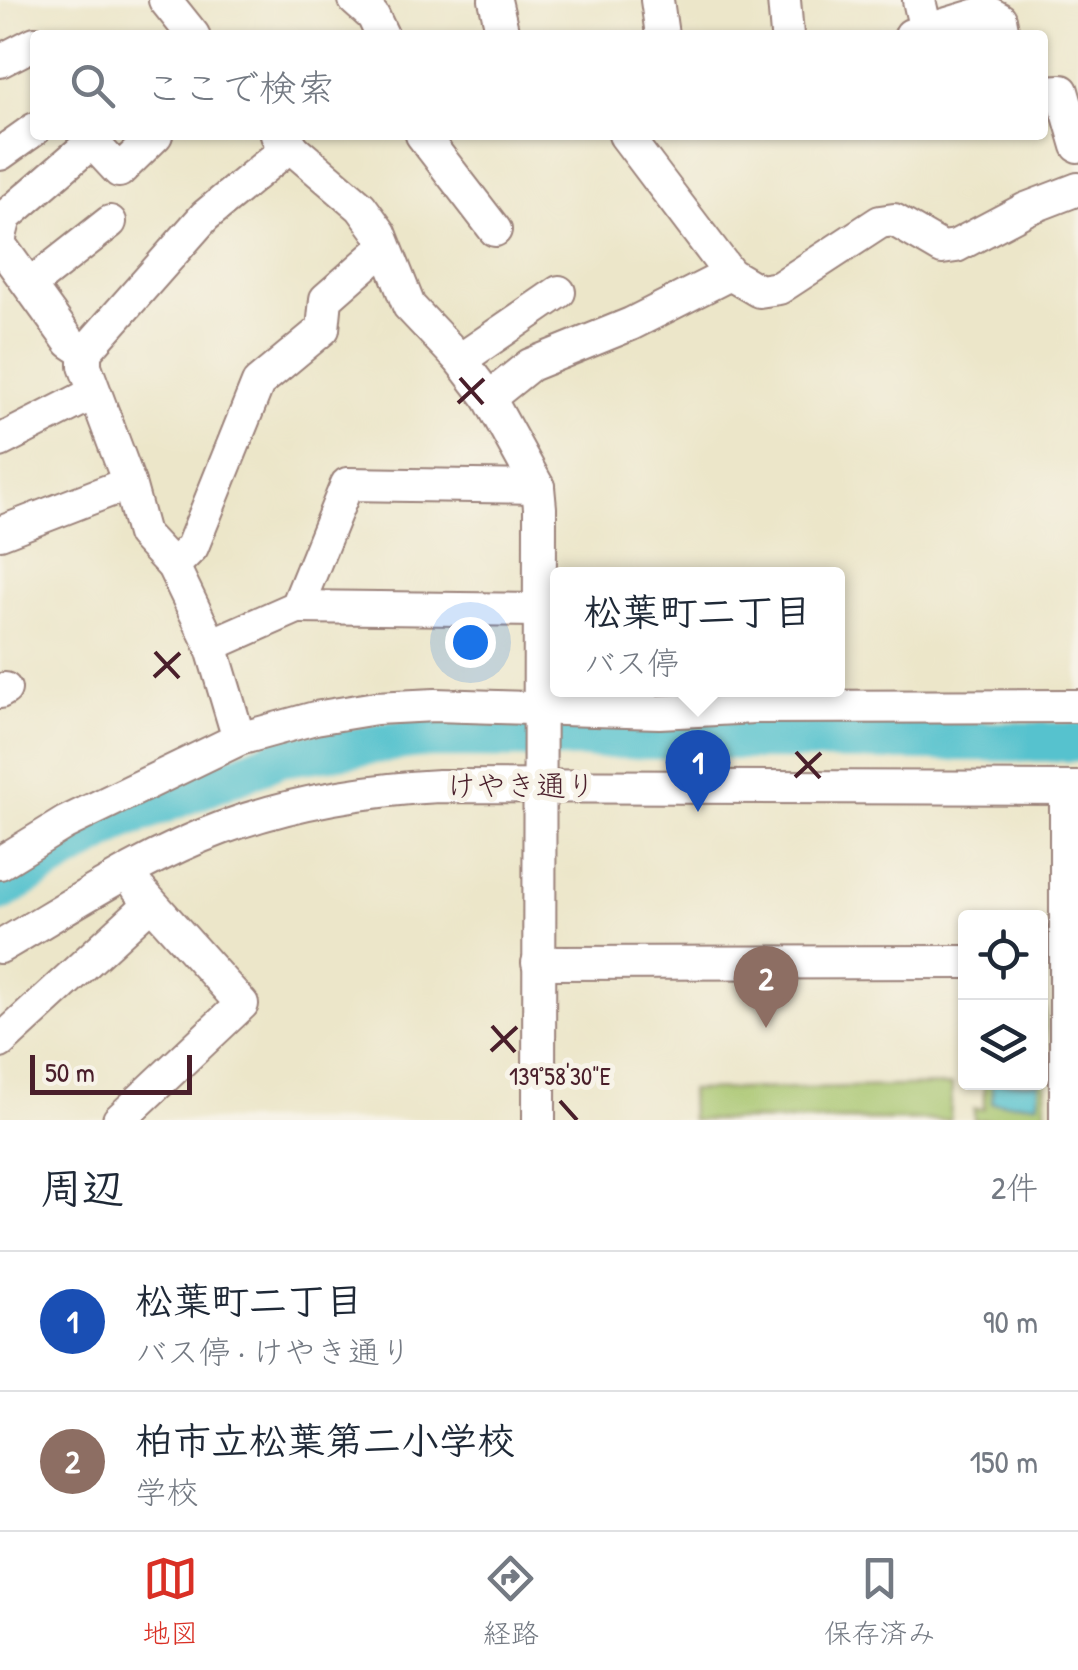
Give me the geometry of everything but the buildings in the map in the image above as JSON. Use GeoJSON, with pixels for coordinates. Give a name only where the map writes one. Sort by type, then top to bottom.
{"type":"FeatureCollection","features":[{"type":"Feature","properties":{"kind":"street"},"geometry":{"type":"LineString","coordinates":[[164,0],[188,30]]}},
{"type":"Feature","properties":{"kind":"street"},"geometry":{"type":"LineString","coordinates":[[354,0],[373,16],[380,30]]}},
{"type":"Feature","properties":{"kind":"street"},"geometry":{"type":"LineString","coordinates":[[495,0],[501,30]]}},
{"type":"Feature","properties":{"kind":"street"},"geometry":{"type":"LineString","coordinates":[[657,0],[661,30]]}},
{"type":"Feature","properties":{"kind":"street"},"geometry":{"type":"LineString","coordinates":[[784,0],[787,30]]}},
{"type":"Feature","properties":{"kind":"street"},"geometry":{"type":"LineString","coordinates":[[919,22],[987,12],[1000,18],[1003,30]]}},
{"type":"Feature","properties":{"kind":"street"},"geometry":{"type":"LineString","coordinates":[[0,61],[30,46]]}},
{"type":"Feature","properties":{"kind":"street"},"geometry":{"type":"LineString","coordinates":[[1048,92],[1062,91],[1078,146]]}},
{"type":"Feature","properties":{"kind":"street"},"geometry":{"type":"LineString","coordinates":[[0,154],[30,133]]}},
{"type":"Feature","properties":{"kind":"street"},"geometry":{"type":"LineString","coordinates":[[85,352],[70,342],[30,285],[1,227],[92,142],[119,171],[151,140]]}},
{"type":"Feature","properties":{"kind":"street"},"geometry":{"type":"LineString","coordinates":[[239,739],[210,645],[173,566],[144,534],[130,483],[84,366],[85,352],[205,216],[284,140],[361,207],[380,233],[409,306],[460,360],[489,398],[538,487],[539,1120]]}},
{"type":"Feature","properties":{"kind":"street"},"geometry":{"type":"LineString","coordinates":[[426,140],[495,230]]}},
{"type":"Feature","properties":{"kind":"street"},"geometry":{"type":"LineString","coordinates":[[630,140],[730,274],[760,291],[779,288],[880,222],[894,220],[942,248],[956,246],[1026,209],[1078,189]]}},
{"type":"Feature","properties":{"kind":"street"},"geometry":{"type":"LineString","coordinates":[[30,285],[110,222]]}},
{"type":"Feature","properties":{"kind":"street"},"geometry":{"type":"LineString","coordinates":[[173,566],[192,547],[258,383],[323,329],[326,298],[385,247]]}},
{"type":"Feature","properties":{"kind":"street"},"geometry":{"type":"LineString","coordinates":[[489,398],[530,364],[631,324],[730,274]]}},
{"type":"Feature","properties":{"kind":"street"},"geometry":{"type":"LineString","coordinates":[[460,360],[559,292]]}},
{"type":"Feature","properties":{"kind":"street"},"geometry":{"type":"LineString","coordinates":[[0,441],[94,393]]}},
{"type":"Feature","properties":{"kind":"street"},"geometry":{"type":"LineString","coordinates":[[0,533],[130,483]]}},
{"type":"Feature","properties":{"kind":"street"},"geometry":{"type":"LineString","coordinates":[[297,607],[347,484],[538,487]]}},
{"type":"Feature","properties":{"kind":"street"},"geometry":{"type":"LineString","coordinates":[[210,645],[297,607],[539,610]]}},
{"type":"Feature","properties":{"kind":"street"},"geometry":{"type":"LineString","coordinates":[[4,852],[239,739],[316,718],[376,708],[435,705],[538,716],[1078,706]]}},
{"type":"Feature","properties":{"kind":"street","name":"けやき通り"},"geometry":{"type":"LineString","coordinates":[[0,948],[128,872],[222,828],[335,796],[538,774],[1072,788]]}},
{"type":"Feature","properties":{"kind":"street"},"geometry":{"type":"LineString","coordinates":[[1066,1120],[1061,962],[1072,788]]}},
{"type":"Feature","properties":{"kind":"street"},"geometry":{"type":"LineString","coordinates":[[119,1120],[242,1004],[151,904],[128,872]]}},
{"type":"Feature","properties":{"kind":"street"},"geometry":{"type":"LineString","coordinates":[[0,1042],[151,904]]}},
{"type":"Feature","properties":{"kind":"street"},"geometry":{"type":"LineString","coordinates":[[538,963],[958,962]]}},
{"type":"Feature","properties":{"kind":"green space"},"geometry":{"type":"Polygon","coordinates":[[[952,1085],[950,1120],[691,1120],[690,1090],[952,1085]]]}},
{"type":"Feature","properties":{"kind":"green space"},"geometry":{"type":"Polygon","coordinates":[[[984,1090],[1046,1090],[1046,1120],[974,1120],[974,1109],[984,1109],[984,1090]]]}},
{"type":"Feature","properties":{"kind":"water"},"geometry":{"type":"Polygon","coordinates":[[[992,1090],[1039,1090],[1038,1103],[992,1103],[992,1090]]]}},
{"type":"Feature","properties":{"kind":"waterway"},"geometry":{"type":"LineString","coordinates":[[0,892],[118,822],[281,757],[420,738],[1078,742]]}},
{"type":"Feature","properties":{"kind":"place","name":"松葉町二丁目"},"geometry":{"type":"Point","coordinates":[698,812]}},
{"type":"Feature","properties":{"kind":"place","name":"柏市立松葉第二小学校"},"geometry":{"type":"Point","coordinates":[766,1028]}}]}
